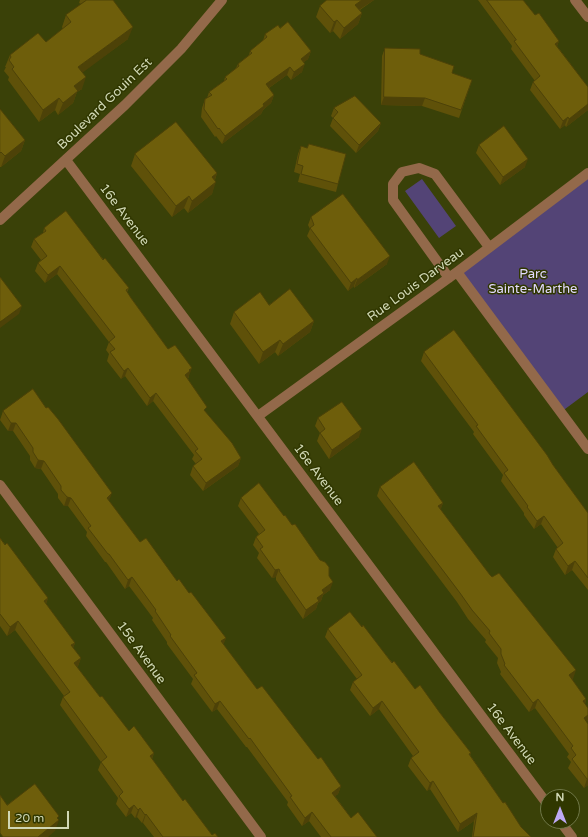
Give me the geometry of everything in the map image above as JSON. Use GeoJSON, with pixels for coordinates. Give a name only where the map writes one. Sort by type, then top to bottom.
{"type":"FeatureCollection","features":[{"type":"Feature","properties":{"kind":"street","name":"Boulevard Gouin Est"},"geometry":{"type":"LineString","coordinates":[[0,220],[125,105],[181,49],[222,0]]}},
{"type":"Feature","properties":{"kind":"street"},"geometry":{"type":"LineString","coordinates":[[575,0],[588,17]]}},
{"type":"Feature","properties":{"kind":"street","name":"16e Avenue"},"geometry":{"type":"LineString","coordinates":[[66,160],[540,794]]}},
{"type":"Feature","properties":{"kind":"street"},"geometry":{"type":"LineString","coordinates":[[489,247],[435,174],[419,168],[402,172],[393,184],[393,200],[588,449]]}},
{"type":"Feature","properties":{"kind":"street","name":"Rue Louis Darveau"},"geometry":{"type":"LineString","coordinates":[[258,416],[453,275],[588,173]]}},
{"type":"Feature","properties":{"kind":"street","name":"15e Avenue"},"geometry":{"type":"LineString","coordinates":[[0,484],[261,837]]}},
{"type":"Feature","properties":{"kind":"green space","name":"Parc Sainte-Marthe"},"geometry":{"type":"Polygon","coordinates":[[[588,173],[588,392],[561,412],[457,272],[588,173]]]}},
{"type":"Feature","properties":{"kind":"green space"},"geometry":{"type":"Polygon","coordinates":[[[422,179],[456,226],[439,238],[405,191],[422,179]]]}},
{"type":"Feature","properties":{"kind":"building"},"geometry":{"type":"Polygon","coordinates":[[[87,0],[113,0],[133,27],[78,67],[86,77],[74,86],[78,91],[63,103],[59,98],[43,110],[12,69],[14,67],[9,60],[11,57],[10,55],[38,33],[46,42],[71,22],[66,15],[87,0]]]}},
{"type":"Feature","properties":{"kind":"building"},"geometry":{"type":"Polygon","coordinates":[[[327,0],[362,0],[355,5],[362,13],[344,28],[337,20],[334,22],[320,6],[327,0]]]}},
{"type":"Feature","properties":{"kind":"building"},"geometry":{"type":"Polygon","coordinates":[[[487,0],[523,0],[535,15],[539,13],[559,41],[555,44],[588,87],[588,104],[569,119],[568,117],[563,121],[533,82],[540,76],[514,41],[516,40],[487,0]]]}},
{"type":"Feature","properties":{"kind":"building"},"geometry":{"type":"Polygon","coordinates":[[[288,22],[311,51],[301,59],[305,64],[294,72],[290,67],[266,84],[274,95],[263,104],[264,106],[225,136],[219,128],[218,129],[204,109],[205,99],[212,95],[209,92],[227,79],[225,77],[252,53],[250,51],[267,37],[265,34],[278,25],[280,28],[288,22]]]}},
{"type":"Feature","properties":{"kind":"building"},"geometry":{"type":"Polygon","coordinates":[[[385,48],[420,49],[420,54],[454,66],[452,73],[472,80],[461,110],[425,98],[384,97],[385,48]]]}},
{"type":"Feature","properties":{"kind":"building"},"geometry":{"type":"Polygon","coordinates":[[[355,96],[381,123],[359,145],[333,118],[338,112],[334,108],[355,96]]]}},
{"type":"Feature","properties":{"kind":"building"},"geometry":{"type":"Polygon","coordinates":[[[0,109],[25,140],[5,156],[1,152],[0,153],[0,109]]]}},
{"type":"Feature","properties":{"kind":"building"},"geometry":{"type":"Polygon","coordinates":[[[176,122],[217,173],[212,177],[216,182],[192,201],[189,196],[176,206],[135,154],[176,122]]]}},
{"type":"Feature","properties":{"kind":"building"},"geometry":{"type":"Polygon","coordinates":[[[504,126],[528,159],[503,177],[479,145],[504,126]]]}},
{"type":"Feature","properties":{"kind":"building"},"geometry":{"type":"Polygon","coordinates":[[[309,144],[346,154],[338,184],[301,174],[303,166],[297,164],[301,146],[307,148],[309,144]]]}},
{"type":"Feature","properties":{"kind":"building"},"geometry":{"type":"Polygon","coordinates":[[[343,194],[390,256],[351,283],[310,228],[314,225],[311,217],[343,194]]]}},
{"type":"Feature","properties":{"kind":"building"},"geometry":{"type":"Polygon","coordinates":[[[66,211],[103,260],[105,258],[129,288],[126,290],[131,298],[168,349],[175,345],[192,368],[185,375],[207,407],[204,410],[232,443],[241,458],[206,483],[193,466],[202,459],[195,451],[198,449],[156,393],[150,398],[128,368],[124,371],[110,352],[115,349],[109,342],[115,337],[60,266],[48,275],[38,263],[47,256],[34,239],[46,231],[44,228],[66,211]]]}},
{"type":"Feature","properties":{"kind":"building"},"geometry":{"type":"Polygon","coordinates":[[[0,277],[22,306],[0,322],[0,277]]]}},
{"type":"Feature","properties":{"kind":"building"},"geometry":{"type":"Polygon","coordinates":[[[290,289],[314,321],[283,344],[280,340],[263,352],[234,312],[260,292],[269,305],[290,289]]]}},
{"type":"Feature","properties":{"kind":"building"},"geometry":{"type":"Polygon","coordinates":[[[454,330],[588,513],[588,578],[575,561],[568,566],[556,549],[563,543],[544,516],[537,521],[504,473],[508,470],[476,426],[478,425],[424,352],[454,330]]]}},
{"type":"Feature","properties":{"kind":"building"},"geometry":{"type":"Polygon","coordinates":[[[33,389],[46,408],[48,407],[58,419],[112,493],[107,498],[140,542],[146,538],[177,581],[179,579],[189,593],[191,592],[226,638],[221,641],[257,689],[262,686],[318,759],[321,757],[341,786],[332,793],[351,818],[358,812],[377,837],[331,837],[312,812],[305,818],[290,797],[292,796],[250,738],[249,739],[220,701],[215,704],[194,675],[197,673],[170,636],[171,635],[155,611],[156,610],[132,577],[128,580],[88,528],[91,526],[71,498],[67,497],[61,490],[61,486],[44,461],[38,460],[33,452],[33,448],[16,423],[11,423],[3,411],[33,389]]]}},
{"type":"Feature","properties":{"kind":"building"},"geometry":{"type":"Polygon","coordinates":[[[342,402],[362,429],[332,450],[320,433],[325,429],[318,418],[342,402]]]}},
{"type":"Feature","properties":{"kind":"building"},"geometry":{"type":"Polygon","coordinates":[[[414,462],[443,503],[438,506],[490,575],[492,577],[499,573],[576,670],[569,675],[586,699],[583,701],[588,708],[588,715],[584,718],[588,724],[588,779],[572,759],[576,755],[571,748],[573,746],[538,699],[533,703],[504,665],[501,649],[489,633],[490,631],[472,610],[380,487],[414,462]]]}},
{"type":"Feature","properties":{"kind":"building"},"geometry":{"type":"Polygon","coordinates":[[[259,483],[284,516],[285,515],[292,525],[295,524],[320,560],[325,562],[329,567],[329,576],[333,582],[322,590],[324,593],[317,598],[319,601],[306,610],[279,569],[275,570],[260,549],[263,547],[256,537],[265,530],[241,498],[259,483]]]}},
{"type":"Feature","properties":{"kind":"building"},"geometry":{"type":"Polygon","coordinates":[[[0,538],[5,545],[7,543],[48,598],[44,601],[75,643],[71,645],[81,658],[74,663],[129,731],[134,726],[154,753],[150,756],[183,801],[185,799],[212,835],[215,833],[218,837],[163,837],[140,808],[138,810],[134,805],[129,809],[119,796],[123,792],[101,762],[107,757],[63,697],[70,692],[18,621],[10,627],[0,614],[0,538]]]}},
{"type":"Feature","properties":{"kind":"building"},"geometry":{"type":"Polygon","coordinates":[[[350,612],[362,627],[363,625],[392,663],[394,661],[415,689],[420,685],[471,753],[469,754],[503,803],[505,802],[521,827],[531,837],[473,837],[477,813],[460,824],[433,781],[430,783],[411,758],[419,752],[382,701],[373,708],[353,682],[362,675],[328,629],[350,612]]]}},
{"type":"Feature","properties":{"kind":"building"},"geometry":{"type":"Polygon","coordinates":[[[35,784],[59,816],[57,818],[59,820],[38,837],[3,837],[0,833],[0,795],[7,805],[35,784]]]}}]}
